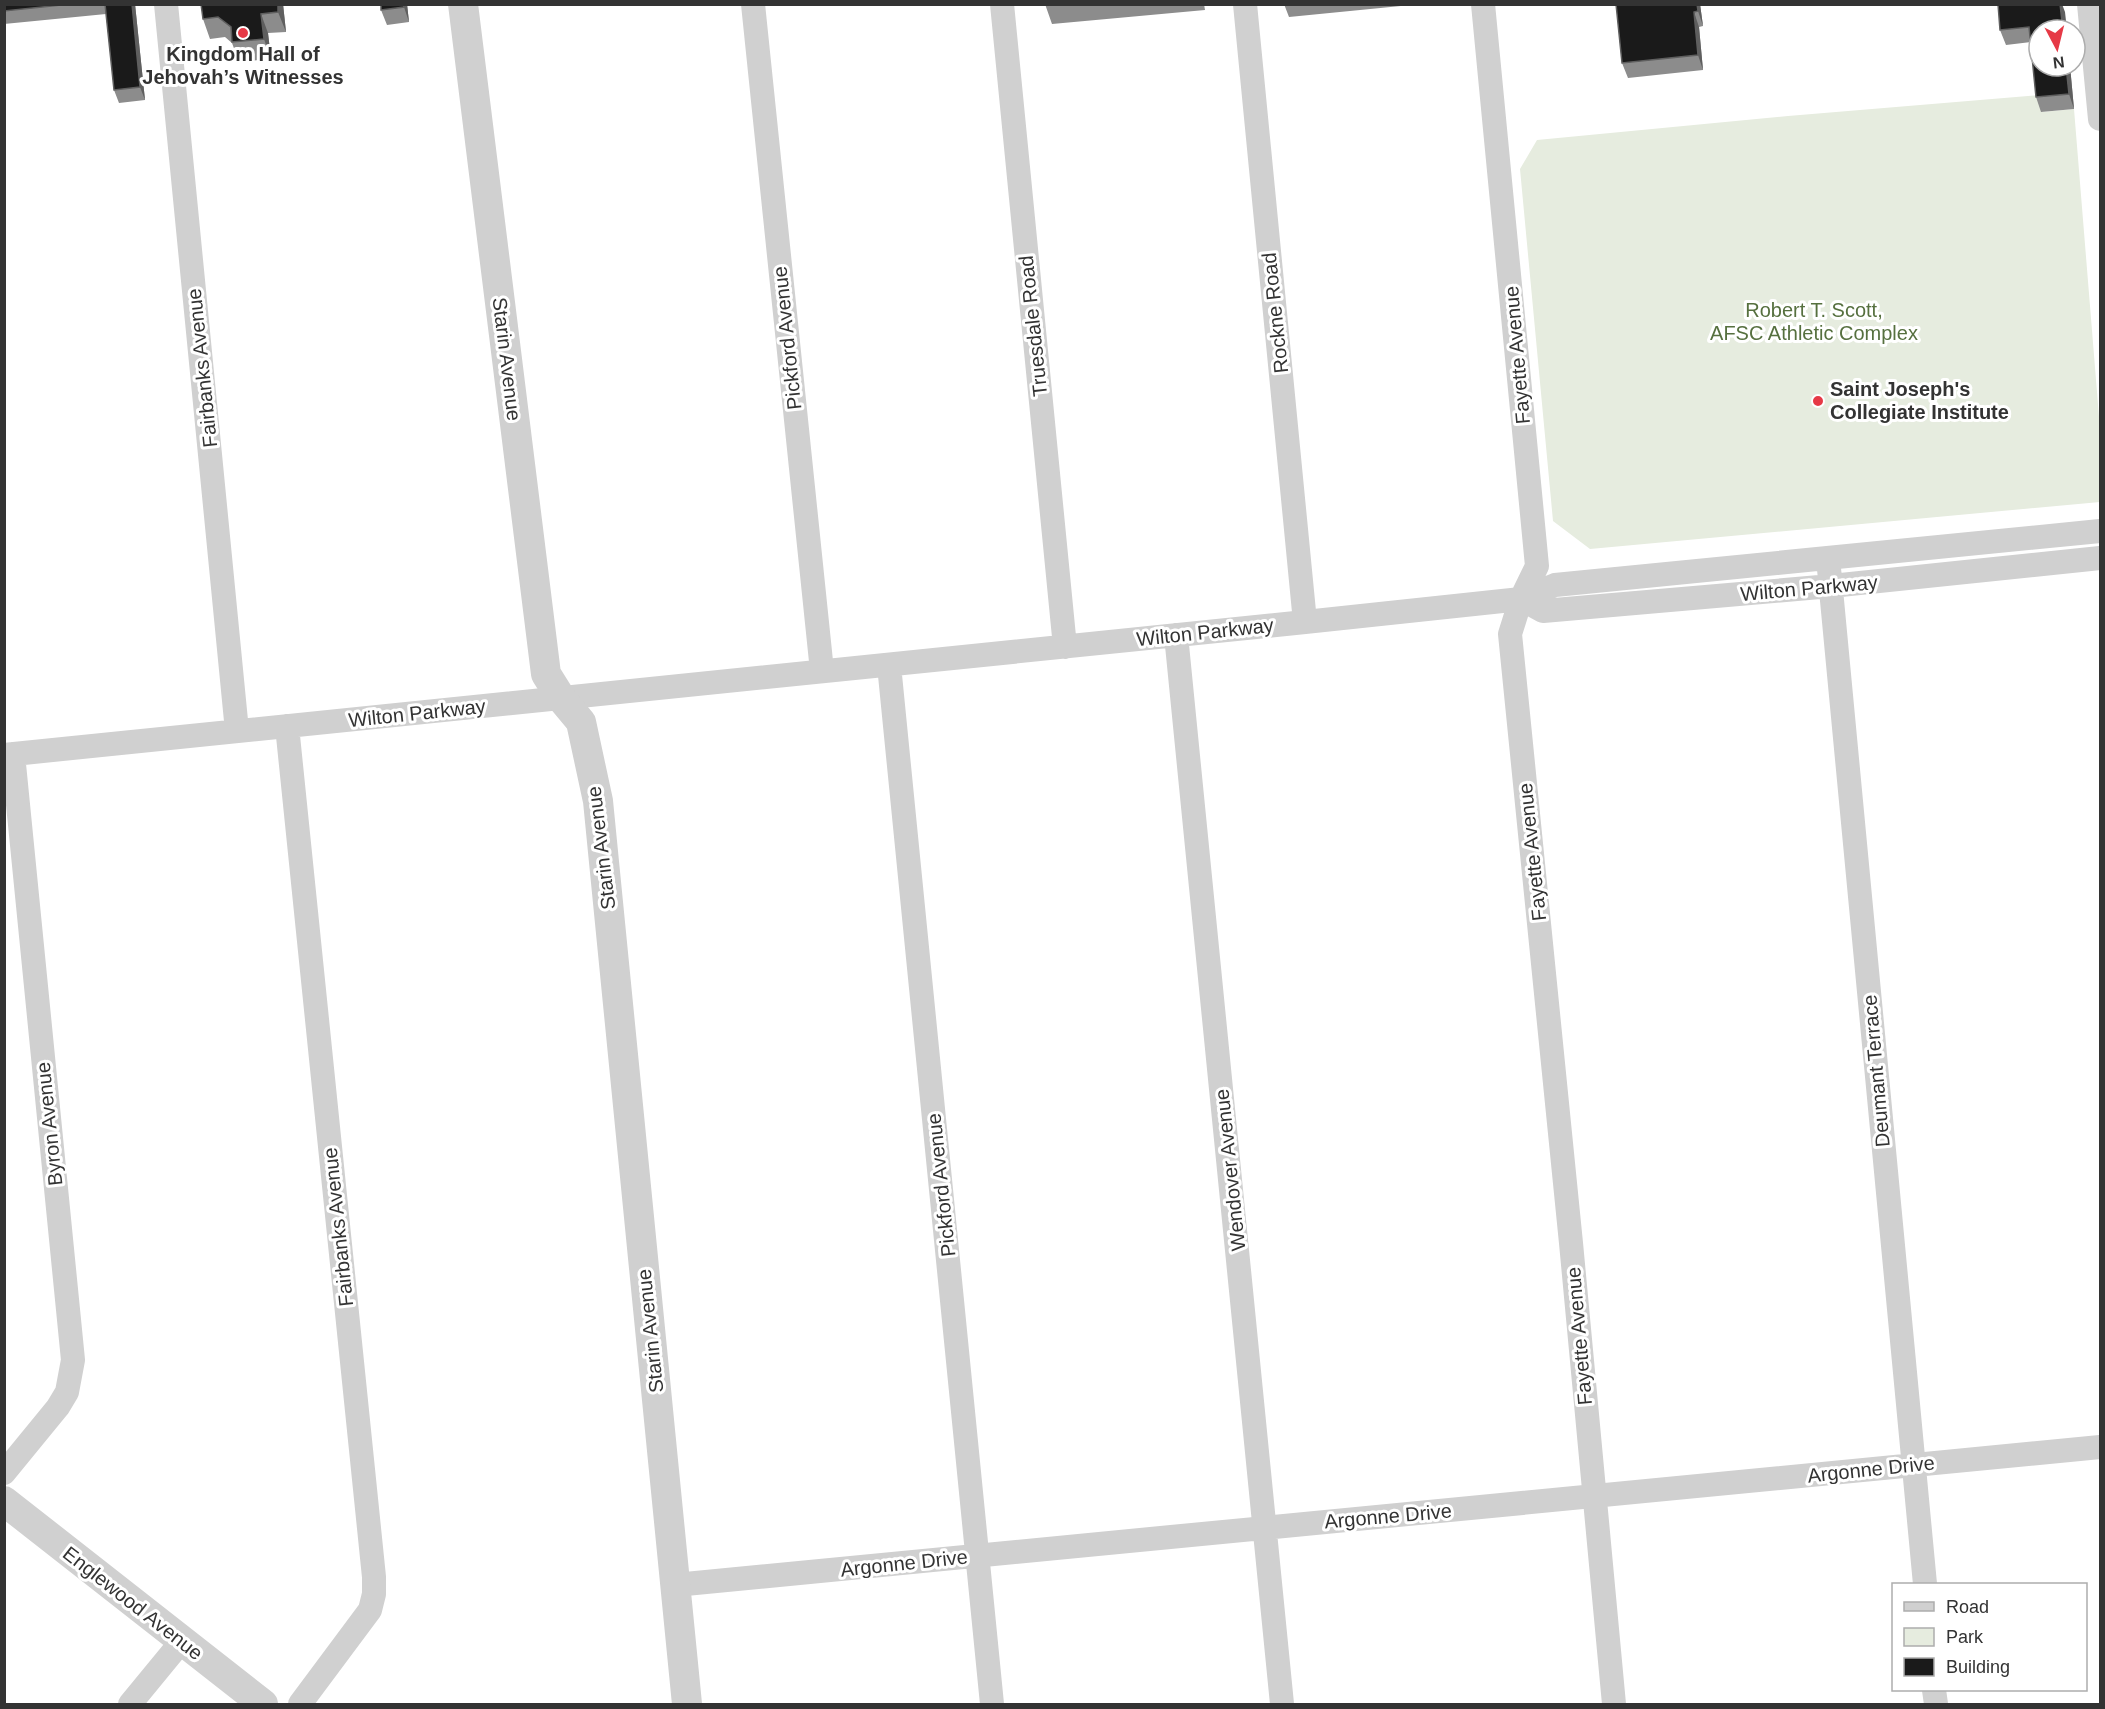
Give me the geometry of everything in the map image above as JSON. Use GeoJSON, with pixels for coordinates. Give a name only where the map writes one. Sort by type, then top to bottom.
{"type":"FeatureCollection","features":[{"type":"Feature","properties":{"kind":"street","name":"Fairbanks Avenue"},"geometry":{"type":"LineString","coordinates":[[166,4],[237,731]]}},
{"type":"Feature","properties":{"kind":"street","name":"Starin Avenue"},"geometry":{"type":"LineString","coordinates":[[463,4],[546,674],[580,722],[598,801],[687,1704]]}},
{"type":"Feature","properties":{"kind":"street","name":"Pickford Avenue"},"geometry":{"type":"LineString","coordinates":[[753,4],[822,671]]}},
{"type":"Feature","properties":{"kind":"street","name":"Truesdale Road"},"geometry":{"type":"LineString","coordinates":[[1002,4],[1065,647]]}},
{"type":"Feature","properties":{"kind":"street","name":"Rockne Road"},"geometry":{"type":"LineString","coordinates":[[1245,4],[1305,622]]}},
{"type":"Feature","properties":{"kind":"street","name":"Fayette Avenue"},"geometry":{"type":"LineString","coordinates":[[1483,4],[1537,566],[1521,599],[1510,634],[1614,1704]]}},
{"type":"Feature","properties":{"kind":"street"},"geometry":{"type":"LineString","coordinates":[[2089,4],[2100,119]]}},
{"type":"Feature","properties":{"kind":"street","name":"Wilton Parkway"},"geometry":{"type":"LineString","coordinates":[[9,755],[1521,599],[1555,585],[2100,531]]}},
{"type":"Feature","properties":{"kind":"street","name":"Deumant Terrace"},"geometry":{"type":"LineString","coordinates":[[1828,558],[1924,1583]]}},
{"type":"Feature","properties":{"kind":"street","name":"Wilton Parkway"},"geometry":{"type":"LineString","coordinates":[[1521,599],[1543,611],[1831,586],[2100,558]]}},
{"type":"Feature","properties":{"kind":"street","name":"Wendover Avenue"},"geometry":{"type":"LineString","coordinates":[[1176,635],[1282,1704]]}},
{"type":"Feature","properties":{"kind":"street","name":"Pickford Avenue"},"geometry":{"type":"LineString","coordinates":[[889,665],[992,1704]]}},
{"type":"Feature","properties":{"kind":"street","name":"Fairbanks Avenue"},"geometry":{"type":"LineString","coordinates":[[287,726],[374,1577],[374,1594],[370,1610],[300,1704]]}},
{"type":"Feature","properties":{"kind":"street","name":"Byron Avenue"},"geometry":{"type":"LineString","coordinates":[[4,1473],[58,1407],[67,1392],[73,1360],[9,755]]}},
{"type":"Feature","properties":{"kind":"street","name":"Argonne Drive"},"geometry":{"type":"LineString","coordinates":[[675,1585],[2100,1447]]}},
{"type":"Feature","properties":{"kind":"street","name":"Englewood Avenue"},"geometry":{"type":"LineString","coordinates":[[4,1501],[263,1704]]}},
{"type":"Feature","properties":{"kind":"street"},"geometry":{"type":"LineString","coordinates":[[130,1704],[181,1642]]}},
{"type":"Feature","properties":{"kind":"green space","name":"Robert T. Scott, AFSC Athletic Complex"},"geometry":{"type":"Polygon","coordinates":[[[2040,95],[2042,112],[2074,109],[2100,429],[2100,502],[1590,549],[1553,521],[1520,169],[1537,140],[2040,95]]]}},
{"type":"Feature","properties":{"kind":"building"},"geometry":{"type":"Polygon","coordinates":[[[4,4],[71,4],[4,11],[4,4]]]}},
{"type":"Feature","properties":{"kind":"building"},"geometry":{"type":"Polygon","coordinates":[[[105,4],[132,4],[140,87],[114,90],[105,4]]]}},
{"type":"Feature","properties":{"kind":"building"},"geometry":{"type":"Polygon","coordinates":[[[201,4],[278,4],[278,12],[261,14],[264,39],[232,42],[231,27],[218,17],[203,19],[201,4]]]}},
{"type":"Feature","properties":{"kind":"building"},"geometry":{"type":"Polygon","coordinates":[[[381,4],[403,4],[404,7],[381,10],[381,4]]]}},
{"type":"Feature","properties":{"kind":"building"},"geometry":{"type":"Polygon","coordinates":[[[1616,4],[1697,4],[1698,11],[1694,12],[1698,55],[1622,63],[1616,4]]]}},
{"type":"Feature","properties":{"kind":"building"},"geometry":{"type":"Polygon","coordinates":[[[1998,4],[2060,4],[2062,18],[2027,18],[2027,27],[2000,30],[1998,4]]]}},
{"type":"Feature","properties":{"kind":"building"},"geometry":{"type":"Polygon","coordinates":[[[2034,78],[2067,78],[2069,94],[2036,97],[2034,78]]]}},
{"type":"Feature","properties":{"kind":"place","name":"Kingdom Hall of Jehovah’s Witnesses"},"geometry":{"type":"Point","coordinates":[243,33]}},
{"type":"Feature","properties":{"kind":"place","name":"Saint Joseph's Collegiate Institute"},"geometry":{"type":"Point","coordinates":[1818,401]}}]}
